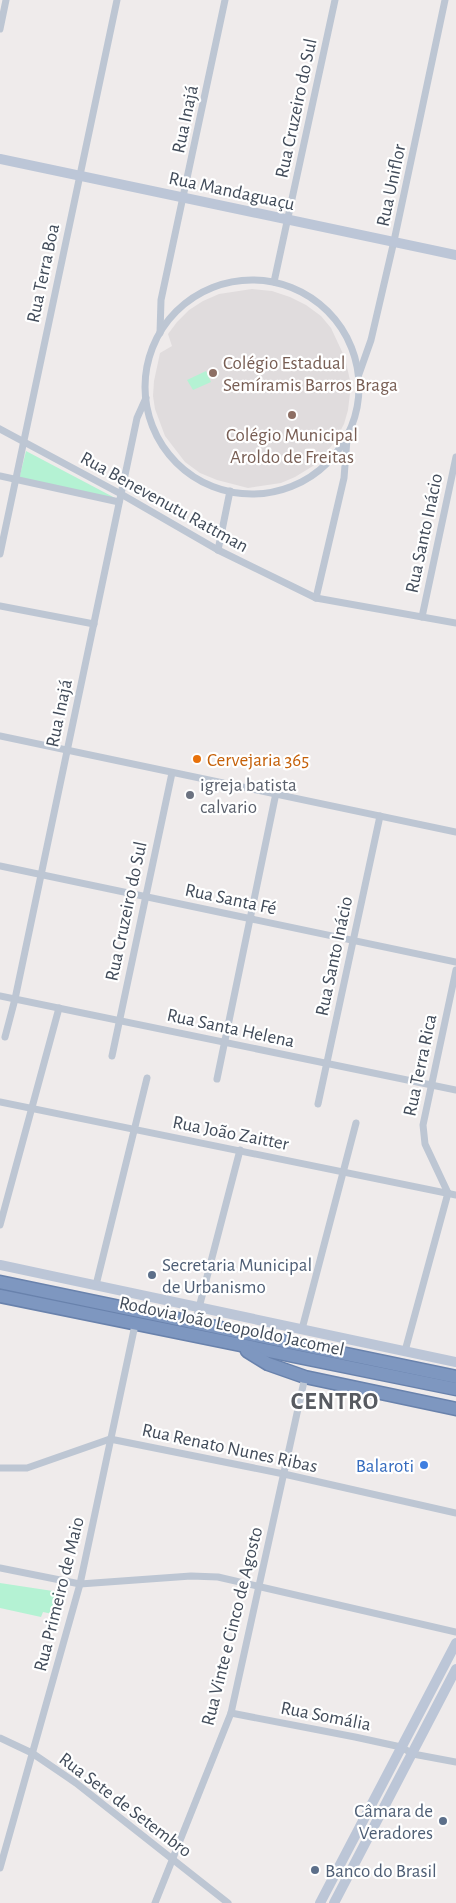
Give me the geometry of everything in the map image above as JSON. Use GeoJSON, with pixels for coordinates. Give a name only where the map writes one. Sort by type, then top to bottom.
{"type":"FeatureCollection","features":[{"type":"Feature","properties":{"kind":"highway","name":"Rodovia João Leopoldo Jacomel"},"geometry":{"type":"LineString","coordinates":[[0,1282],[456,1376]]}},
{"type":"Feature","properties":{"kind":"highway","name":"Rodovia João Leopoldo Jacomel"},"geometry":{"type":"LineString","coordinates":[[0,1296],[456,1390]]}},
{"type":"Feature","properties":{"kind":"highway"},"geometry":{"type":"LineString","coordinates":[[238,1346],[268,1364],[305,1377],[456,1409]]}},
{"type":"Feature","properties":{"kind":"street"},"geometry":{"type":"LineString","coordinates":[[0,30],[6,0]]}},
{"type":"Feature","properties":{"kind":"street","name":"Rua Terra Boa"},"geometry":{"type":"LineString","coordinates":[[0,554],[117,0]]}},
{"type":"Feature","properties":{"kind":"street","name":"Rua Inajá"},"geometry":{"type":"LineString","coordinates":[[160,333],[162,300],[225,0]]}},
{"type":"Feature","properties":{"kind":"street","name":"Rua Cruzeiro do Sul"},"geometry":{"type":"LineString","coordinates":[[274,282],[335,0]]}},
{"type":"Feature","properties":{"kind":"street","name":"Rua Uniflor"},"geometry":{"type":"LineString","coordinates":[[359,374],[371,340],[394,241],[445,0]]}},
{"type":"Feature","properties":{"kind":"street","name":"Rua Mandaguaçu"},"geometry":{"type":"LineString","coordinates":[[0,159],[456,255]]}},
{"type":"Feature","properties":{"kind":"street"},"geometry":{"type":"LineString","coordinates":[[316,598],[344,478],[347,439],[360,397],[359,374],[353,348],[340,325],[322,305],[300,291],[274,282],[256,280],[236,281],[200,293],[171,317],[160,333],[146,371],[146,398],[150,420],[156,434],[173,458],[189,473],[202,481],[230,492],[257,494],[284,489],[309,478],[330,461],[347,439]]}},
{"type":"Feature","properties":{"kind":"street","name":"Rua Inajá"},"geometry":{"type":"LineString","coordinates":[[5,1036],[15,999],[136,418],[146,398]]}},
{"type":"Feature","properties":{"kind":"street","name":"Rua Benevenutu Rattman"},"geometry":{"type":"LineString","coordinates":[[0,429],[120,498],[218,550],[316,598],[456,623]]}},
{"type":"Feature","properties":{"kind":"street","name":"Rua Santo Inácio"},"geometry":{"type":"LineString","coordinates":[[422,617],[456,457]]}},
{"type":"Feature","properties":{"kind":"street"},"geometry":{"type":"LineString","coordinates":[[0,476],[120,498]]}},
{"type":"Feature","properties":{"kind":"street"},"geometry":{"type":"LineString","coordinates":[[218,550],[230,492]]}},
{"type":"Feature","properties":{"kind":"street"},"geometry":{"type":"LineString","coordinates":[[0,606],[94,624]]}},
{"type":"Feature","properties":{"kind":"street"},"geometry":{"type":"LineString","coordinates":[[0,736],[456,832]]}},
{"type":"Feature","properties":{"kind":"street","name":"Rua Cruzeiro do Sul"},"geometry":{"type":"LineString","coordinates":[[112,1056],[172,773]]}},
{"type":"Feature","properties":{"kind":"street"},"geometry":{"type":"LineString","coordinates":[[218,1080],[224,1042],[276,793]]}},
{"type":"Feature","properties":{"kind":"street","name":"Rua Santo Inácio"},"geometry":{"type":"LineString","coordinates":[[318,1104],[380,816]]}},
{"type":"Feature","properties":{"kind":"street","name":"Rua Santa Fé"},"geometry":{"type":"LineString","coordinates":[[0,866],[456,962]]}},
{"type":"Feature","properties":{"kind":"street","name":"Rua Terra Rica"},"geometry":{"type":"LineString","coordinates":[[448,1193],[425,1144],[422,1125],[456,970]]}},
{"type":"Feature","properties":{"kind":"street","name":"Rua Santa Helena"},"geometry":{"type":"LineString","coordinates":[[0,996],[456,1090]]}},
{"type":"Feature","properties":{"kind":"street"},"geometry":{"type":"LineString","coordinates":[[0,1225],[59,1008]]}},
{"type":"Feature","properties":{"kind":"street"},"geometry":{"type":"LineString","coordinates":[[96,1285],[147,1078]]}},
{"type":"Feature","properties":{"kind":"street","name":"Rua João Zaitter"},"geometry":{"type":"LineString","coordinates":[[0,1102],[456,1195]]}},
{"type":"Feature","properties":{"kind":"street"},"geometry":{"type":"LineString","coordinates":[[302,1329],[356,1123]]}},
{"type":"Feature","properties":{"kind":"street"},"geometry":{"type":"LineString","coordinates":[[195,1323],[240,1150]]}},
{"type":"Feature","properties":{"kind":"street"},"geometry":{"type":"LineString","coordinates":[[406,1351],[448,1193]]}},
{"type":"Feature","properties":{"kind":"street"},"geometry":{"type":"LineString","coordinates":[[0,1265],[456,1362]]}},
{"type":"Feature","properties":{"kind":"street","name":"Rua Primeiro de Maio"},"geometry":{"type":"LineString","coordinates":[[0,1868],[80,1584],[135,1325]]}},
{"type":"Feature","properties":{"kind":"street","name":"Rua Vinte e Cinco de Agosto"},"geometry":{"type":"LineString","coordinates":[[155,1903],[231,1713],[305,1377]]}},
{"type":"Feature","properties":{"kind":"street"},"geometry":{"type":"LineString","coordinates":[[0,1468],[27,1468],[110,1439]]}},
{"type":"Feature","properties":{"kind":"street","name":"Rua Renato Nunes Ribas"},"geometry":{"type":"LineString","coordinates":[[110,1439],[284,1474],[456,1512]]}},
{"type":"Feature","properties":{"kind":"street"},"geometry":{"type":"LineString","coordinates":[[0,1568],[80,1584],[191,1576],[218,1577],[456,1632]]}},
{"type":"Feature","properties":{"kind":"street"},"geometry":{"type":"LineString","coordinates":[[320,1903],[456,1643]]}},
{"type":"Feature","properties":{"kind":"street"},"geometry":{"type":"LineString","coordinates":[[334,1903],[456,1669]]}},
{"type":"Feature","properties":{"kind":"street","name":"Rua Somália"},"geometry":{"type":"LineString","coordinates":[[231,1713],[401,1747],[413,1754],[456,1762]]}},
{"type":"Feature","properties":{"kind":"street","name":"Rua Sete de Setembro"},"geometry":{"type":"LineString","coordinates":[[0,1738],[32,1753],[76,1783],[228,1903]]}},
{"type":"Feature","properties":{"kind":"shaded area"},"geometry":{"type":"Polygon","coordinates":[[[252,289],[272,291],[290,297],[306,305],[321,316],[331,328],[345,358],[351,385],[344,424],[335,441],[313,466],[281,483],[248,488],[217,480],[200,473],[185,462],[165,436],[155,409],[153,396],[160,353],[172,346],[168,334],[177,322],[189,310],[203,301],[219,294],[252,289]]]}},
{"type":"Feature","properties":{"kind":"green space"},"geometry":{"type":"Polygon","coordinates":[[[206,371],[211,382],[193,390],[187,380],[206,371]]]}},
{"type":"Feature","properties":{"kind":"green space"},"geometry":{"type":"Polygon","coordinates":[[[26,451],[117,499],[19,479],[26,451]]]}},
{"type":"Feature","properties":{"kind":"green space"},"geometry":{"type":"Polygon","coordinates":[[[0,1583],[66,1593],[57,1615],[43,1612],[41,1617],[0,1608],[0,1583]]]}},
{"type":"Feature","properties":{"kind":"place","name":"Colégio Estadual Semíramis Barros Braga"},"geometry":{"type":"Point","coordinates":[213,373]}},
{"type":"Feature","properties":{"kind":"place","name":"Colégio Municipal Aroldo de Freitas"},"geometry":{"type":"Point","coordinates":[292,415]}},
{"type":"Feature","properties":{"kind":"place","name":"Cervejaria 365"},"geometry":{"type":"Point","coordinates":[197,759]}},
{"type":"Feature","properties":{"kind":"place","name":"igreja batista calvario"},"geometry":{"type":"Point","coordinates":[190,795]}},
{"type":"Feature","properties":{"kind":"place","name":"Secretaria Municipal de Urbanismo"},"geometry":{"type":"Point","coordinates":[152,1275]}},
{"type":"Feature","properties":{"kind":"place","name":"Balaroti"},"geometry":{"type":"Point","coordinates":[424,1465]}},
{"type":"Feature","properties":{"kind":"place","name":"Câmara de Veradores"},"geometry":{"type":"Point","coordinates":[443,1821]}},
{"type":"Feature","properties":{"kind":"place","name":"Banco do Brasil"},"geometry":{"type":"Point","coordinates":[315,1870]}},
{"type":"Feature","properties":{"kind":"district","name":"CENTRO"},"geometry":{"type":"Point","coordinates":[335,1401]}}]}
